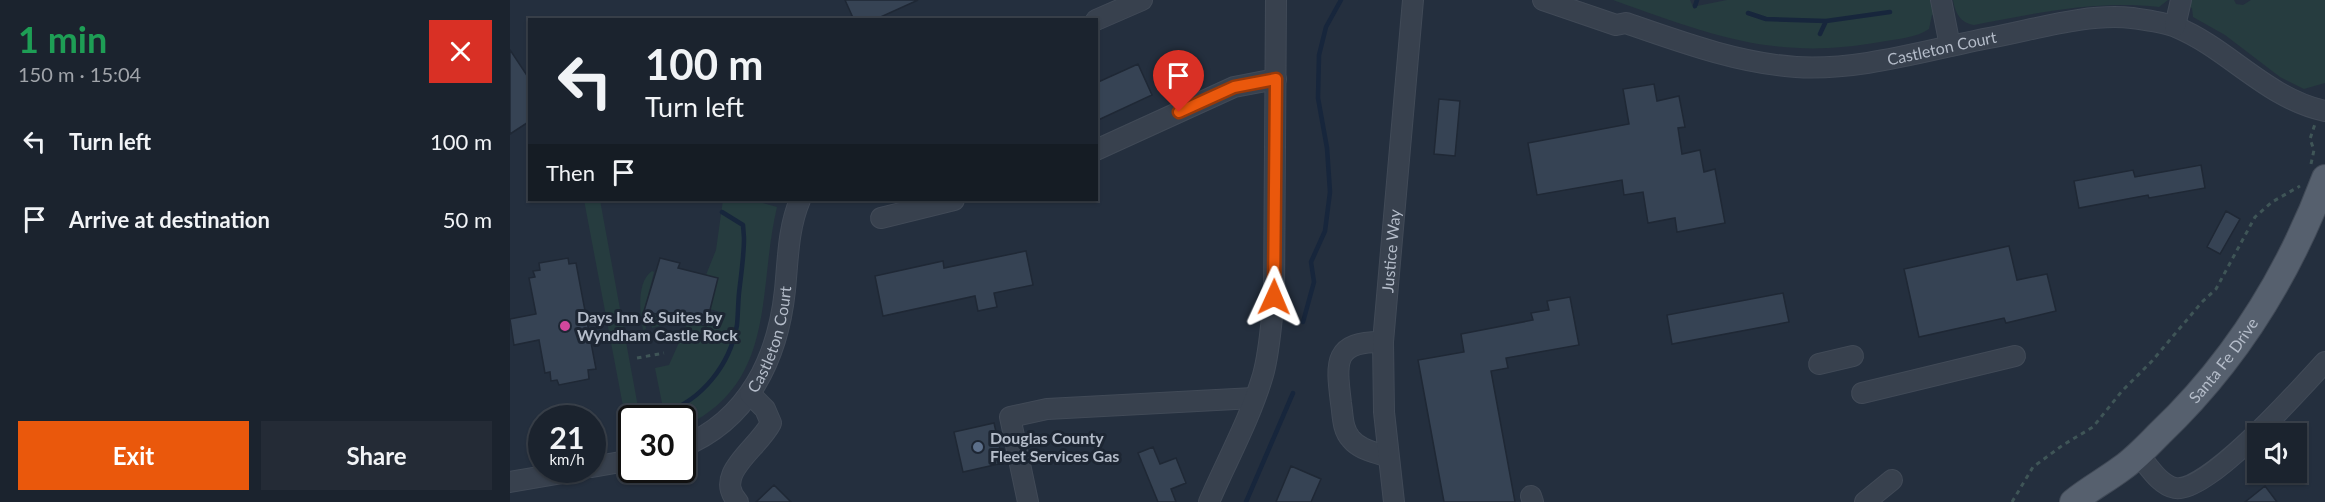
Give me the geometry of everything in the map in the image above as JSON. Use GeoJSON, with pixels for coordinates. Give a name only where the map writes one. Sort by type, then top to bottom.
{"type":"FeatureCollection","features":[{"type":"Feature","properties":{"kind":"main road","name":"Santa Fe Drive"},"geometry":{"type":"LineString","coordinates":[[2073,502],[2105,477],[2122,468],[2203,391],[2258,313],[2302,234],[2313,174]]}},
{"type":"Feature","properties":{"kind":"street"},"geometry":{"type":"LineString","coordinates":[[1098,19],[1142,0]]}},
{"type":"Feature","properties":{"kind":"street"},"geometry":{"type":"LineString","coordinates":[[1209,502],[1254,398],[1268,351],[1274,297],[1276,0]]}},
{"type":"Feature","properties":{"kind":"street","name":"Justice Way"},"geometry":{"type":"LineString","coordinates":[[1394,502],[1384,412],[1384,300],[1413,0]]}},
{"type":"Feature","properties":{"kind":"street","name":"Castleton Court"},"geometry":{"type":"LineString","coordinates":[[1543,0],[1616,25],[1626,23],[1735,57],[1773,64],[1837,66],[2112,17],[2175,26],[2195,37],[2259,83],[2322,111]]}},
{"type":"Feature","properties":{"kind":"street"},"geometry":{"type":"LineString","coordinates":[[1941,0],[1950,46]]}},
{"type":"Feature","properties":{"kind":"street"},"geometry":{"type":"LineString","coordinates":[[2175,26],[2181,0]]}},
{"type":"Feature","properties":{"kind":"street"},"geometry":{"type":"LineString","coordinates":[[1098,149],[1234,87],[1276,79]]}},
{"type":"Feature","properties":{"kind":"street","name":"Castleton Court"},"geometry":{"type":"LineString","coordinates":[[696,439],[721,425],[750,394],[766,367],[780,327],[791,230],[800,201]]}},
{"type":"Feature","properties":{"kind":"street"},"geometry":{"type":"LineString","coordinates":[[882,218],[950,201]]}},
{"type":"Feature","properties":{"kind":"street"},"geometry":{"type":"LineString","coordinates":[[1383,342],[1366,341],[1350,346],[1341,357],[1337,369],[1345,429],[1363,449],[1388,457]]}},
{"type":"Feature","properties":{"kind":"street"},"geometry":{"type":"LineString","coordinates":[[1819,364],[1853,356]]}},
{"type":"Feature","properties":{"kind":"street"},"geometry":{"type":"LineString","coordinates":[[1862,393],[2015,356]]}},
{"type":"Feature","properties":{"kind":"street"},"geometry":{"type":"LineString","coordinates":[[2138,454],[2164,482],[2186,495],[2265,425],[2325,362]]}},
{"type":"Feature","properties":{"kind":"street"},"geometry":{"type":"LineString","coordinates":[[738,502],[730,493],[729,481],[733,470],[764,437],[771,423],[765,409],[750,394]]}},
{"type":"Feature","properties":{"kind":"street"},"geometry":{"type":"LineString","coordinates":[[1028,502],[1010,417],[1047,409],[1254,398]]}},
{"type":"Feature","properties":{"kind":"street"},"geometry":{"type":"LineString","coordinates":[[510,482],[528,479]]}},
{"type":"Feature","properties":{"kind":"street"},"geometry":{"type":"LineString","coordinates":[[1865,502],[1892,480]]}},
{"type":"Feature","properties":{"kind":"path"},"geometry":{"type":"LineString","coordinates":[[2012,502],[2033,467],[2063,445],[2093,428],[2122,391],[2152,362],[2202,302],[2216,289],[2255,217],[2272,202],[2300,186],[2313,174],[2314,150],[2310,139],[2322,111]]}},
{"type":"Feature","properties":{"kind":"path"},"geometry":{"type":"LineString","coordinates":[[637,358],[664,353]]}},
{"type":"Feature","properties":{"kind":"green space"},"geometry":{"type":"Polygon","coordinates":[[[1613,0],[1690,0],[1694,9],[1697,6],[1727,0],[1933,0],[1935,14],[1932,15],[1929,29],[1912,36],[1842,47],[1808,48],[1775,46],[1713,34],[1613,0]]]}},
{"type":"Feature","properties":{"kind":"green space"},"geometry":{"type":"Polygon","coordinates":[[[1953,0],[2168,0],[2159,7],[2089,6],[1974,25],[1965,22],[1959,16],[1953,0]]]}},
{"type":"Feature","properties":{"kind":"green space"},"geometry":{"type":"Polygon","coordinates":[[[2189,0],[2234,0],[2236,4],[2243,5],[2251,0],[2325,0],[2325,83],[2304,89],[2280,77],[2225,35],[2193,17],[2192,8],[2188,6],[2189,0]]]}},
{"type":"Feature","properties":{"kind":"green space"},"geometry":{"type":"Polygon","coordinates":[[[584,201],[600,201],[638,405],[623,405],[584,201]]]}},
{"type":"Feature","properties":{"kind":"green space"},"geometry":{"type":"Polygon","coordinates":[[[723,201],[756,201],[777,207],[764,301],[758,332],[749,360],[735,386],[713,408],[696,419],[696,405],[662,405],[655,368],[669,365],[688,322],[706,326],[709,317],[727,314],[710,309],[718,278],[706,275],[716,250],[723,201]]]}},
{"type":"Feature","properties":{"kind":"green space"},"geometry":{"type":"Polygon","coordinates":[[[652,271],[654,272],[644,311],[682,320],[652,328],[650,317],[645,318],[646,329],[643,330],[640,307],[641,290],[647,276],[652,271]]]}},
{"type":"Feature","properties":{"kind":"building"},"geometry":{"type":"Polygon","coordinates":[[[845,0],[918,0],[878,18],[853,18],[845,0]]]}},
{"type":"Feature","properties":{"kind":"building"},"geometry":{"type":"Polygon","coordinates":[[[510,50],[528,77],[528,122],[510,134],[510,50]]]}},
{"type":"Feature","properties":{"kind":"building"},"geometry":{"type":"Polygon","coordinates":[[[1138,64],[1152,95],[1098,120],[1098,82],[1138,64]]]}},
{"type":"Feature","properties":{"kind":"building"},"geometry":{"type":"Polygon","coordinates":[[[1654,84],[1657,101],[1679,96],[1685,127],[1678,128],[1682,154],[1700,150],[1704,172],[1715,169],[1725,223],[1677,232],[1675,218],[1648,223],[1643,192],[1624,195],[1622,180],[1537,195],[1528,143],[1629,124],[1623,89],[1654,84]]]}},
{"type":"Feature","properties":{"kind":"building"},"geometry":{"type":"Polygon","coordinates":[[[1439,99],[1460,101],[1455,156],[1434,154],[1439,99]]]}},
{"type":"Feature","properties":{"kind":"building"},"geometry":{"type":"Polygon","coordinates":[[[2201,165],[2205,188],[2149,198],[2148,195],[2079,208],[2074,181],[2133,170],[2135,177],[2201,165]]]}},
{"type":"Feature","properties":{"kind":"building"},"geometry":{"type":"Polygon","coordinates":[[[2226,211],[2240,219],[2220,254],[2207,247],[2226,211]]]}},
{"type":"Feature","properties":{"kind":"building"},"geometry":{"type":"Polygon","coordinates":[[[2009,246],[2017,280],[2047,274],[2056,311],[2006,323],[2004,318],[1919,337],[1904,269],[2009,246]]]}},
{"type":"Feature","properties":{"kind":"building"},"geometry":{"type":"Polygon","coordinates":[[[1026,251],[1033,285],[994,293],[997,307],[978,311],[975,296],[883,316],[875,276],[943,261],[944,268],[1026,251]]]}},
{"type":"Feature","properties":{"kind":"building","name":"Days Inn & Suites by Wyndham Castle Rock"},"geometry":{"type":"Polygon","coordinates":[[[568,258],[569,264],[576,263],[596,369],[588,370],[589,379],[559,385],[557,380],[551,381],[550,372],[545,373],[539,340],[514,345],[510,319],[536,314],[529,278],[535,277],[533,271],[540,270],[539,263],[568,258]]]}},
{"type":"Feature","properties":{"kind":"building"},"geometry":{"type":"Polygon","coordinates":[[[660,258],[680,263],[678,268],[718,278],[706,326],[644,311],[660,258]]]}},
{"type":"Feature","properties":{"kind":"building"},"geometry":{"type":"Polygon","coordinates":[[[1783,293],[1789,322],[1672,344],[1667,315],[1783,293]]]}},
{"type":"Feature","properties":{"kind":"building"},"geometry":{"type":"Polygon","coordinates":[[[1570,297],[1579,345],[1506,358],[1508,368],[1491,371],[1515,502],[1444,502],[1418,360],[1464,352],[1461,334],[1533,320],[1531,313],[1549,310],[1547,301],[1570,297]]]}},
{"type":"Feature","properties":{"kind":"building","name":"Douglas County Fleet Services Gas"},"geometry":{"type":"Polygon","coordinates":[[[994,423],[1003,463],[963,472],[954,432],[994,423]]]}},
{"type":"Feature","properties":{"kind":"building"},"geometry":{"type":"Polygon","coordinates":[[[1153,447],[1160,464],[1176,458],[1186,483],[1171,489],[1176,502],[1158,502],[1138,453],[1153,447]]]}},
{"type":"Feature","properties":{"kind":"building"},"geometry":{"type":"Polygon","coordinates":[[[1291,466],[1321,479],[1311,502],[1276,502],[1291,466]]]}},
{"type":"Feature","properties":{"kind":"building"},"geometry":{"type":"Polygon","coordinates":[[[774,485],[791,502],[756,502],[774,485]]]}},
{"type":"Feature","properties":{"kind":"building"},"geometry":{"type":"Polygon","coordinates":[[[2265,486],[2277,502],[2245,502],[2265,486]]]}},
{"type":"Feature","properties":{"kind":"waterway"},"geometry":{"type":"LineString","coordinates":[[1303,322],[1314,282],[1311,262],[1325,231],[1330,192],[1327,148],[1318,98],[1319,55],[1326,27],[1341,0]]}},
{"type":"Feature","properties":{"kind":"waterway"},"geometry":{"type":"LineString","coordinates":[[1695,6],[1697,0]]}},
{"type":"Feature","properties":{"kind":"waterway"},"geometry":{"type":"LineString","coordinates":[[1820,34],[1826,21],[1890,12]]}},
{"type":"Feature","properties":{"kind":"waterway"},"geometry":{"type":"LineString","coordinates":[[1748,13],[1766,19],[1826,21]]}},
{"type":"Feature","properties":{"kind":"waterway"},"geometry":{"type":"LineString","coordinates":[[681,405],[702,390],[721,367],[728,354],[737,325],[743,259],[743,225],[722,212]]}},
{"type":"Feature","properties":{"kind":"waterway"},"geometry":{"type":"LineString","coordinates":[[1246,502],[1293,393]]}},
{"type":"Feature","properties":{"kind":"place","name":"Days Inn & Suites by Wyndham Castle Rock"},"geometry":{"type":"Point","coordinates":[565,326]}},
{"type":"Feature","properties":{"kind":"place","name":"Douglas County Fleet Services Gas"},"geometry":{"type":"Point","coordinates":[978,447]}},
{"type":"Feature","properties":{"kind":"route"},"geometry":{"type":"LineString","coordinates":[[1179,112],[1234,87],[1276,79],[1274,297]]}}]}
